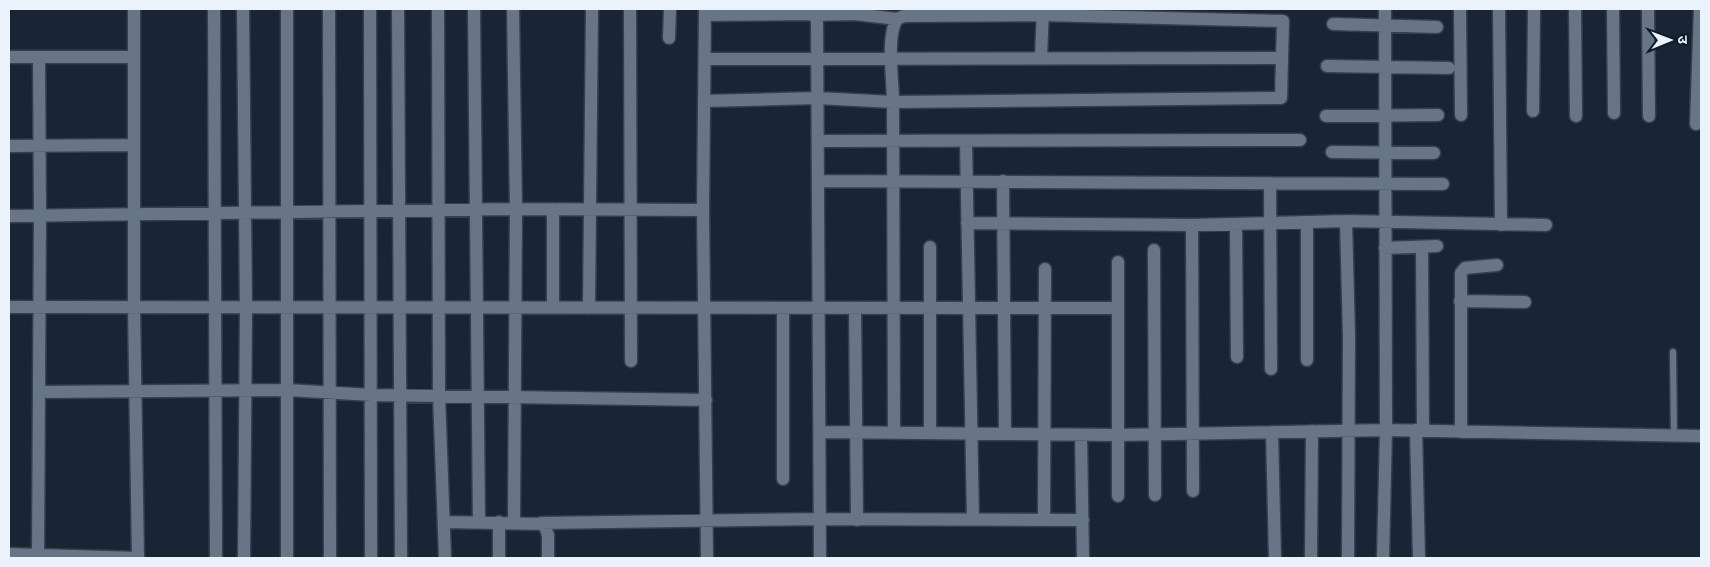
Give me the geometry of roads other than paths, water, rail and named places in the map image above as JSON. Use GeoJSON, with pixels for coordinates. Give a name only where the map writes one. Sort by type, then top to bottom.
{"type":"FeatureCollection","features":[{"type":"Feature","properties":{"kind":"street"},"geometry":{"type":"LineString","coordinates":[[9,554],[138,558],[134,307],[134,9]]}},
{"type":"Feature","properties":{"kind":"street"},"geometry":{"type":"LineString","coordinates":[[214,9],[216,558]]}},
{"type":"Feature","properties":{"kind":"street"},"geometry":{"type":"LineString","coordinates":[[243,9],[246,309],[244,558]]}},
{"type":"Feature","properties":{"kind":"street"},"geometry":{"type":"LineString","coordinates":[[287,9],[287,558]]}},
{"type":"Feature","properties":{"kind":"street"},"geometry":{"type":"LineString","coordinates":[[329,9],[330,558]]}},
{"type":"Feature","properties":{"kind":"street"},"geometry":{"type":"LineString","coordinates":[[370,9],[372,558]]}},
{"type":"Feature","properties":{"kind":"street"},"geometry":{"type":"LineString","coordinates":[[398,9],[398,309],[401,558]]}},
{"type":"Feature","properties":{"kind":"street"},"geometry":{"type":"LineString","coordinates":[[438,9],[439,395],[446,558]]}},
{"type":"Feature","properties":{"kind":"street"},"geometry":{"type":"LineString","coordinates":[[474,9],[477,395],[480,523]]}},
{"type":"Feature","properties":{"kind":"street"},"geometry":{"type":"LineString","coordinates":[[513,9],[516,209],[514,522]]}},
{"type":"Feature","properties":{"kind":"street"},"geometry":{"type":"LineString","coordinates":[[589,308],[592,9]]}},
{"type":"Feature","properties":{"kind":"street"},"geometry":{"type":"LineString","coordinates":[[630,9],[629,308],[631,361]]}},
{"type":"Feature","properties":{"kind":"street"},"geometry":{"type":"LineString","coordinates":[[669,38],[670,9]]}},
{"type":"Feature","properties":{"kind":"street"},"geometry":{"type":"LineString","coordinates":[[1383,558],[1386,430],[1386,9]]}},
{"type":"Feature","properties":{"kind":"street"},"geometry":{"type":"LineString","coordinates":[[1460,9],[1460,115]]}},
{"type":"Feature","properties":{"kind":"street"},"geometry":{"type":"LineString","coordinates":[[1499,9],[1501,225]]}},
{"type":"Feature","properties":{"kind":"street"},"geometry":{"type":"LineString","coordinates":[[1533,111],[1534,9]]}},
{"type":"Feature","properties":{"kind":"street"},"geometry":{"type":"LineString","coordinates":[[1575,9],[1576,116]]}},
{"type":"Feature","properties":{"kind":"street"},"geometry":{"type":"LineString","coordinates":[[1613,9],[1614,113]]}},
{"type":"Feature","properties":{"kind":"street"},"geometry":{"type":"LineString","coordinates":[[1648,9],[1649,116]]}},
{"type":"Feature","properties":{"kind":"street"},"geometry":{"type":"LineString","coordinates":[[1696,124],[1700,9]]}},
{"type":"Feature","properties":{"kind":"street"},"geometry":{"type":"LineString","coordinates":[[704,101],[818,98],[893,102],[1281,98],[1283,21],[1043,12],[904,16],[897,18],[855,14],[813,15],[705,12],[705,59],[704,101],[703,210],[707,558]]}},
{"type":"Feature","properties":{"kind":"street"},"geometry":{"type":"LineString","coordinates":[[1041,57],[1043,12]]}},
{"type":"Feature","properties":{"kind":"street"},"geometry":{"type":"LineString","coordinates":[[813,15],[817,21],[818,98],[820,558]]}},
{"type":"Feature","properties":{"kind":"street"},"geometry":{"type":"LineString","coordinates":[[894,433],[892,31],[897,18]]}},
{"type":"Feature","properties":{"kind":"street"},"geometry":{"type":"LineString","coordinates":[[1333,24],[1437,27]]}},
{"type":"Feature","properties":{"kind":"street"},"geometry":{"type":"LineString","coordinates":[[9,57],[134,57]]}},
{"type":"Feature","properties":{"kind":"street"},"geometry":{"type":"LineString","coordinates":[[38,556],[40,392],[39,57]]}},
{"type":"Feature","properties":{"kind":"street"},"geometry":{"type":"LineString","coordinates":[[705,59],[1282,58]]}},
{"type":"Feature","properties":{"kind":"street"},"geometry":{"type":"LineString","coordinates":[[1327,66],[1449,68]]}},
{"type":"Feature","properties":{"kind":"street"},"geometry":{"type":"LineString","coordinates":[[1326,116],[1438,115]]}},
{"type":"Feature","properties":{"kind":"street"},"geometry":{"type":"LineString","coordinates":[[818,141],[1300,140]]}},
{"type":"Feature","properties":{"kind":"street"},"geometry":{"type":"LineString","coordinates":[[966,142],[973,520]]}},
{"type":"Feature","properties":{"kind":"street"},"geometry":{"type":"LineString","coordinates":[[9,146],[134,145]]}},
{"type":"Feature","properties":{"kind":"street"},"geometry":{"type":"LineString","coordinates":[[1332,152],[1434,153]]}},
{"type":"Feature","properties":{"kind":"street"},"geometry":{"type":"LineString","coordinates":[[818,181],[1442,184]]}},
{"type":"Feature","properties":{"kind":"street"},"geometry":{"type":"LineString","coordinates":[[1003,181],[1004,434]]}},
{"type":"Feature","properties":{"kind":"street"},"geometry":{"type":"LineString","coordinates":[[1270,183],[1272,369]]}},
{"type":"Feature","properties":{"kind":"street"},"geometry":{"type":"LineString","coordinates":[[9,216],[516,209],[703,210]]}},
{"type":"Feature","properties":{"kind":"street"},"geometry":{"type":"LineString","coordinates":[[553,209],[553,308]]}},
{"type":"Feature","properties":{"kind":"street"},"geometry":{"type":"LineString","coordinates":[[1346,222],[1349,430],[1348,558]]}},
{"type":"Feature","properties":{"kind":"street"},"geometry":{"type":"LineString","coordinates":[[967,223],[1192,225],[1386,222],[1546,225]]}},
{"type":"Feature","properties":{"kind":"street"},"geometry":{"type":"LineString","coordinates":[[1307,223],[1307,360]]}},
{"type":"Feature","properties":{"kind":"street"},"geometry":{"type":"LineString","coordinates":[[1236,224],[1237,357]]}},
{"type":"Feature","properties":{"kind":"street"},"geometry":{"type":"LineString","coordinates":[[1192,225],[1193,491]]}},
{"type":"Feature","properties":{"kind":"street"},"geometry":{"type":"LineString","coordinates":[[1386,248],[1437,246]]}},
{"type":"Feature","properties":{"kind":"street"},"geometry":{"type":"LineString","coordinates":[[930,247],[930,434]]}},
{"type":"Feature","properties":{"kind":"street"},"geometry":{"type":"LineString","coordinates":[[1419,558],[1422,247]]}},
{"type":"Feature","properties":{"kind":"street"},"geometry":{"type":"LineString","coordinates":[[1154,250],[1155,495]]}},
{"type":"Feature","properties":{"kind":"street"},"geometry":{"type":"LineString","coordinates":[[1118,262],[1118,496]]}},
{"type":"Feature","properties":{"kind":"street"},"geometry":{"type":"LineString","coordinates":[[1461,432],[1459,279],[1462,270],[1470,267],[1497,265]]}},
{"type":"Feature","properties":{"kind":"street"},"geometry":{"type":"LineString","coordinates":[[1044,520],[1045,269]]}},
{"type":"Feature","properties":{"kind":"street"},"geometry":{"type":"LineString","coordinates":[[1460,301],[1525,302]]}},
{"type":"Feature","properties":{"kind":"street"},"geometry":{"type":"LineString","coordinates":[[9,307],[216,309],[1117,308]]}},
{"type":"Feature","properties":{"kind":"street"},"geometry":{"type":"LineString","coordinates":[[783,308],[783,479]]}},
{"type":"Feature","properties":{"kind":"street"},"geometry":{"type":"LineString","coordinates":[[855,308],[857,520]]}},
{"type":"Feature","properties":{"kind":"street"},"geometry":{"type":"LineString","coordinates":[[40,392],[216,389],[331,391],[372,395],[477,395],[706,400]]}},
{"type":"Feature","properties":{"kind":"street"},"geometry":{"type":"LineString","coordinates":[[820,432],[1155,435],[1420,430],[1701,436]]}},
{"type":"Feature","properties":{"kind":"street"},"geometry":{"type":"LineString","coordinates":[[1311,558],[1312,431]]}},
{"type":"Feature","properties":{"kind":"street"},"geometry":{"type":"LineString","coordinates":[[1272,432],[1275,558]]}},
{"type":"Feature","properties":{"kind":"street"},"geometry":{"type":"LineString","coordinates":[[1081,435],[1083,558]]}},
{"type":"Feature","properties":{"kind":"street"},"geometry":{"type":"LineString","coordinates":[[444,522],[541,523],[820,519],[1082,520]]}},
{"type":"Feature","properties":{"kind":"street"},"geometry":{"type":"LineString","coordinates":[[499,522],[499,558]]}},
{"type":"Feature","properties":{"kind":"street"},"geometry":{"type":"LineString","coordinates":[[541,523],[547,528],[548,558]]}},
{"type":"Feature","properties":{"kind":"lane"},"geometry":{"type":"LineString","coordinates":[[1673,352],[1674,435]]}}]}
